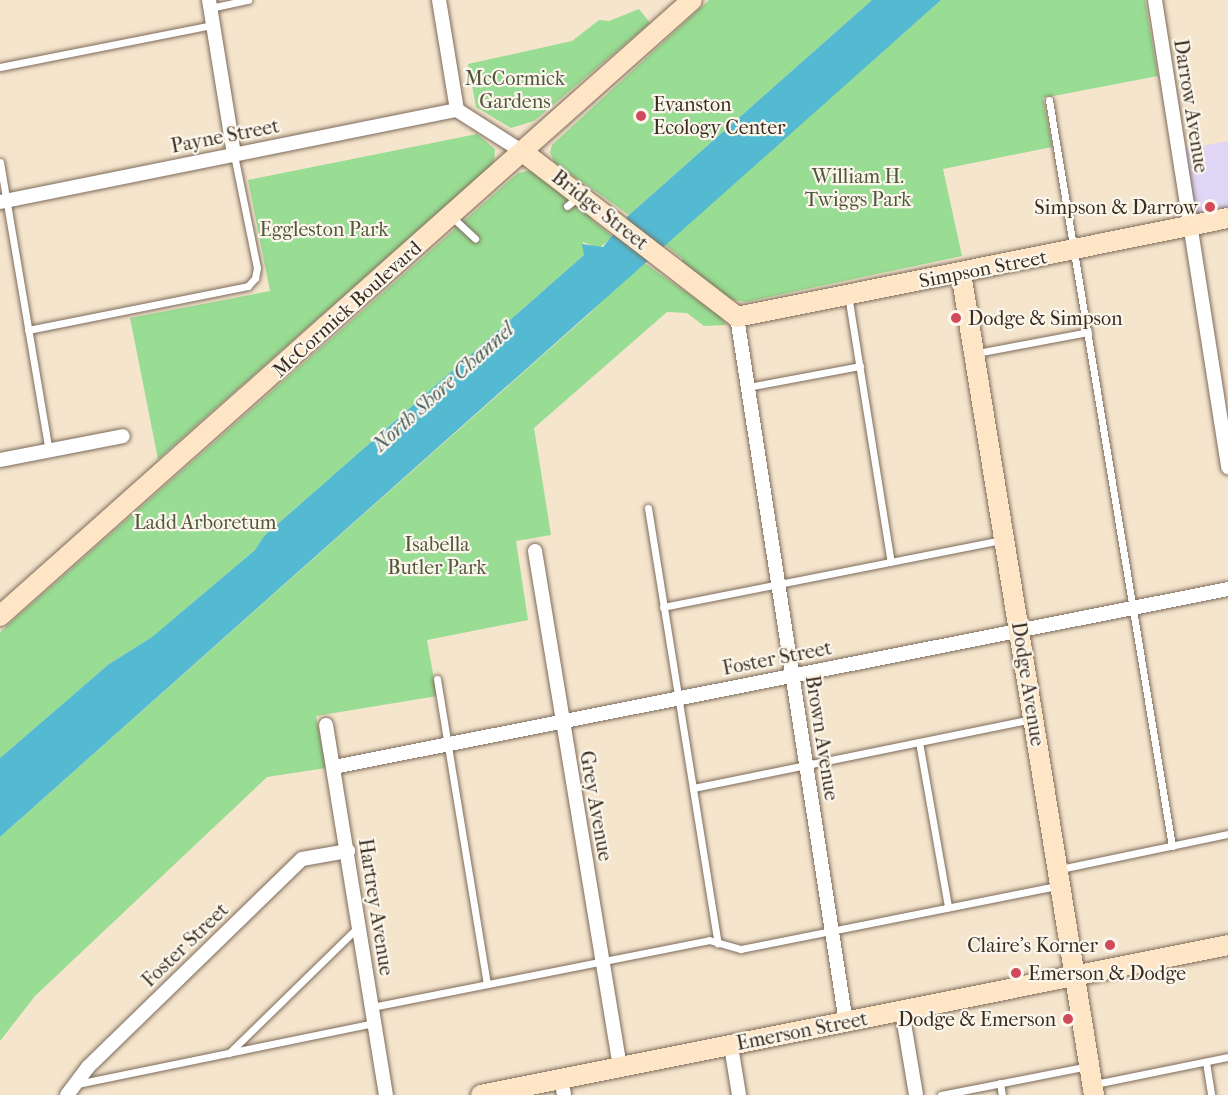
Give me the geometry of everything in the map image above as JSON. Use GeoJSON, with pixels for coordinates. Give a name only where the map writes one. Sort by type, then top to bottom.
{"type":"FeatureCollection","features":[{"type":"Feature","properties":{"kind":"main road","name":"McCormick Boulevard"},"geometry":{"type":"LineString","coordinates":[[0,616],[692,0]]}},
{"type":"Feature","properties":{"kind":"main road","name":"Bridge Street"},"geometry":{"type":"LineString","coordinates":[[523,152],[574,200],[601,210],[737,317]]}},
{"type":"Feature","properties":{"kind":"main road","name":"Simpson Street"},"geometry":{"type":"LineString","coordinates":[[737,317],[1228,218]]}},
{"type":"Feature","properties":{"kind":"main road","name":"Dodge Avenue"},"geometry":{"type":"LineString","coordinates":[[961,273],[1092,1082]]}},
{"type":"Feature","properties":{"kind":"main road","name":"Emerson Street"},"geometry":{"type":"LineString","coordinates":[[481,1095],[563,1087],[620,1067],[1228,945]]}},
{"type":"Feature","properties":{"kind":"street"},"geometry":{"type":"LineString","coordinates":[[439,0],[457,110]]}},
{"type":"Feature","properties":{"kind":"street","name":"Darrow Avenue"},"geometry":{"type":"LineString","coordinates":[[1155,0],[1228,467]]}},
{"type":"Feature","properties":{"kind":"street"},"geometry":{"type":"LineString","coordinates":[[209,4],[234,154]]}},
{"type":"Feature","properties":{"kind":"street","name":"Bridge Street"},"geometry":{"type":"LineString","coordinates":[[457,110],[523,152]]}},
{"type":"Feature","properties":{"kind":"street","name":"Payne Street"},"geometry":{"type":"LineString","coordinates":[[3,201],[457,110]]}},
{"type":"Feature","properties":{"kind":"street","name":"Brown Avenue"},"geometry":{"type":"LineString","coordinates":[[737,317],[846,1023]]}},
{"type":"Feature","properties":{"kind":"street"},"geometry":{"type":"LineString","coordinates":[[0,460],[123,436]]}},
{"type":"Feature","properties":{"kind":"street","name":"Grey Avenue"},"geometry":{"type":"LineString","coordinates":[[535,551],[620,1067]]}},
{"type":"Feature","properties":{"kind":"street","name":"Foster Street"},"geometry":{"type":"LineString","coordinates":[[334,767],[1228,589]]}},
{"type":"Feature","properties":{"kind":"street","name":"Hartrey Avenue"},"geometry":{"type":"LineString","coordinates":[[326,725],[386,1095]]}},
{"type":"Feature","properties":{"kind":"street","name":"Foster Street"},"geometry":{"type":"LineString","coordinates":[[71,1090],[302,859],[348,851]]}},
{"type":"Feature","properties":{"kind":"street"},"geometry":{"type":"LineString","coordinates":[[902,1011],[916,1095]]}},
{"type":"Feature","properties":{"kind":"street"},"geometry":{"type":"LineString","coordinates":[[731,1046],[739,1095]]}},
{"type":"Feature","properties":{"kind":"lane"},"geometry":{"type":"LineString","coordinates":[[209,4],[248,0]]}},
{"type":"Feature","properties":{"kind":"lane"},"geometry":{"type":"LineString","coordinates":[[0,67],[213,25]]}},
{"type":"Feature","properties":{"kind":"lane"},"geometry":{"type":"LineString","coordinates":[[1049,100],[1172,846]]}},
{"type":"Feature","properties":{"kind":"lane"},"geometry":{"type":"LineString","coordinates":[[28,330],[248,286],[255,278],[257,268],[234,154]]}},
{"type":"Feature","properties":{"kind":"lane"},"geometry":{"type":"LineString","coordinates":[[0,162],[3,201],[49,451]]}},
{"type":"Feature","properties":{"kind":"lane"},"geometry":{"type":"LineString","coordinates":[[451,216],[475,238]]}},
{"type":"Feature","properties":{"kind":"lane"},"geometry":{"type":"LineString","coordinates":[[848,295],[891,562]]}},
{"type":"Feature","properties":{"kind":"lane"},"geometry":{"type":"LineString","coordinates":[[974,354],[1088,332]]}},
{"type":"Feature","properties":{"kind":"lane"},"geometry":{"type":"LineString","coordinates":[[748,387],[860,366]]}},
{"type":"Feature","properties":{"kind":"lane"},"geometry":{"type":"LineString","coordinates":[[648,508],[718,943]]}},
{"type":"Feature","properties":{"kind":"lane"},"geometry":{"type":"LineString","coordinates":[[663,607],[1004,540]]}},
{"type":"Feature","properties":{"kind":"lane"},"geometry":{"type":"LineString","coordinates":[[437,678],[487,984]]}},
{"type":"Feature","properties":{"kind":"lane"},"geometry":{"type":"LineString","coordinates":[[693,788],[1033,718]]}},
{"type":"Feature","properties":{"kind":"lane"},"geometry":{"type":"LineString","coordinates":[[919,742],[948,908]]}},
{"type":"Feature","properties":{"kind":"lane"},"geometry":{"type":"LineString","coordinates":[[372,1007],[708,940],[741,949],[948,908],[1172,846],[1228,834]]}},
{"type":"Feature","properties":{"kind":"lane"},"geometry":{"type":"LineString","coordinates":[[230,1053],[359,925]]}},
{"type":"Feature","properties":{"kind":"lane"},"geometry":{"type":"LineString","coordinates":[[71,1090],[230,1053],[375,1023]]}},
{"type":"Feature","properties":{"kind":"lane"},"geometry":{"type":"LineString","coordinates":[[941,1095],[1000,1083],[1092,1082],[1228,1057]]}},
{"type":"Feature","properties":{"kind":"lane"},"geometry":{"type":"LineString","coordinates":[[1206,1062],[1211,1095]]}},
{"type":"Feature","properties":{"kind":"lane"},"geometry":{"type":"LineString","coordinates":[[1000,1083],[1002,1095]]}},
{"type":"Feature","properties":{"kind":"shaded area"},"geometry":{"type":"Polygon","coordinates":[[[1228,141],[1228,218],[1190,226],[1178,150],[1228,141]]]}},
{"type":"Feature","properties":{"kind":"green space"},"geometry":{"type":"Polygon","coordinates":[[[709,0],[872,0],[629,215],[554,162],[550,152],[552,145],[709,0]]]}},
{"type":"Feature","properties":{"kind":"green space","name":"William H. Twiggs Park"},"geometry":{"type":"Polygon","coordinates":[[[941,0],[1145,0],[1158,76],[1043,98],[1052,147],[943,169],[962,256],[746,302],[728,299],[680,263],[683,259],[664,244],[941,0]]]}},
{"type":"Feature","properties":{"kind":"green space","name":"McCormick Gardens"},"geometry":{"type":"Polygon","coordinates":[[[639,9],[650,23],[534,121],[511,128],[476,107],[468,64],[572,41],[599,20],[609,21],[639,9]]]}},
{"type":"Feature","properties":{"kind":"green space","name":"Eggleston Park"},"geometry":{"type":"Polygon","coordinates":[[[477,134],[495,149],[494,163],[158,459],[130,318],[270,291],[248,180],[477,134]]]}},
{"type":"Feature","properties":{"kind":"green space","name":"Ladd Arboretum"},"geometry":{"type":"Polygon","coordinates":[[[532,170],[595,216],[591,219],[613,237],[599,248],[583,242],[584,255],[264,536],[255,550],[152,637],[109,664],[0,758],[0,632],[518,173],[532,170]]]}},
{"type":"Feature","properties":{"kind":"green space","name":"Isabella Butler Park"},"geometry":{"type":"Polygon","coordinates":[[[643,262],[721,317],[726,325],[704,326],[687,313],[667,312],[534,428],[551,535],[516,541],[528,620],[427,640],[437,696],[316,716],[326,768],[267,777],[35,996],[0,1041],[0,837],[588,315],[643,262]]]}},
{"type":"Feature","properties":{"kind":"water","name":"North Shore Channel"},"geometry":{"type":"Polygon","coordinates":[[[872,0],[941,0],[0,837],[0,758],[109,664],[152,637],[255,550],[264,536],[584,255],[582,244],[603,247],[629,215],[872,0]]]}},
{"type":"Feature","properties":{"kind":"place","name":"Evanston Ecology Center"},"geometry":{"type":"Point","coordinates":[641,116]}},
{"type":"Feature","properties":{"kind":"place","name":"Simpson & Darrow"},"geometry":{"type":"Point","coordinates":[1210,207]}},
{"type":"Feature","properties":{"kind":"place","name":"Dodge & Simpson"},"geometry":{"type":"Point","coordinates":[956,318]}},
{"type":"Feature","properties":{"kind":"place","name":"Claire's Korner"},"geometry":{"type":"Point","coordinates":[1110,945]}},
{"type":"Feature","properties":{"kind":"place","name":"Emerson & Dodge"},"geometry":{"type":"Point","coordinates":[1016,973]}},
{"type":"Feature","properties":{"kind":"place","name":"Dodge & Emerson"},"geometry":{"type":"Point","coordinates":[1068,1019]}}]}
